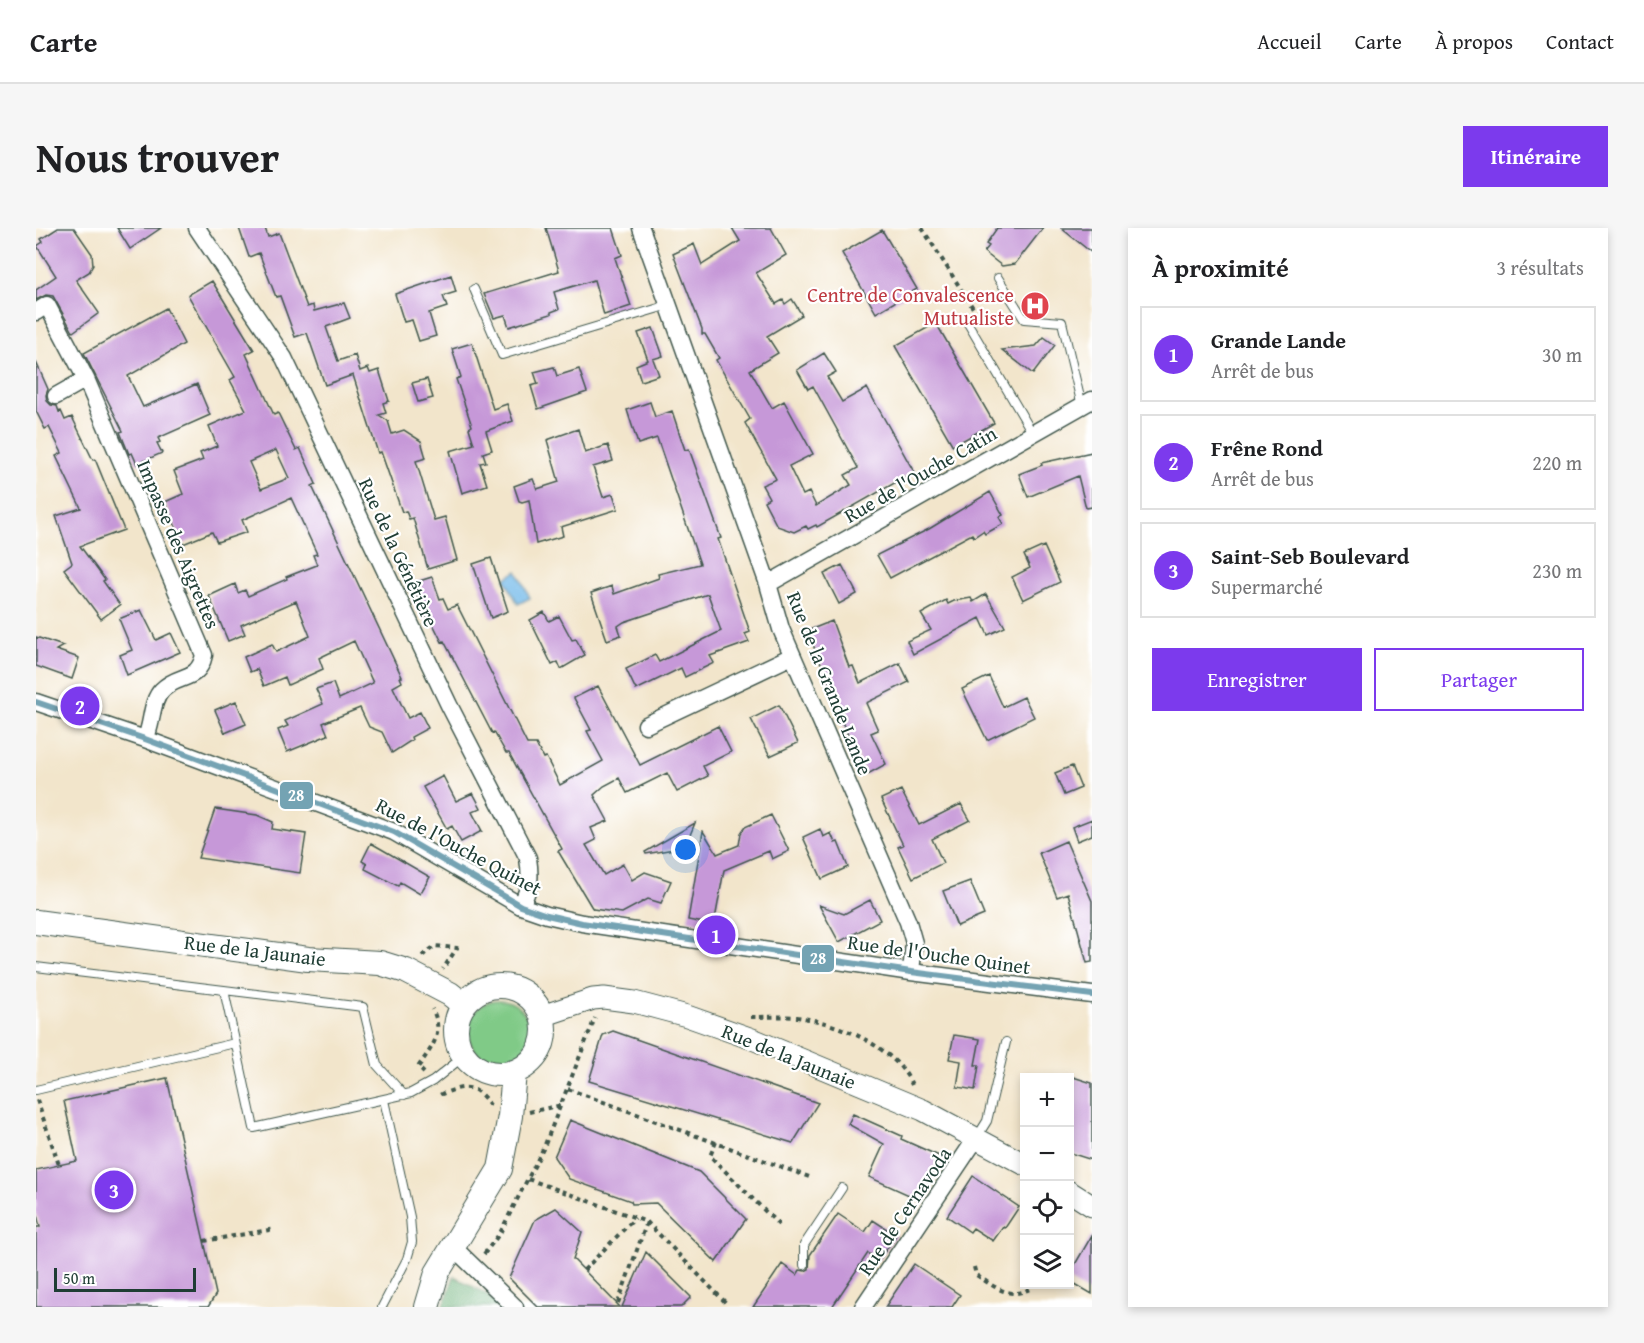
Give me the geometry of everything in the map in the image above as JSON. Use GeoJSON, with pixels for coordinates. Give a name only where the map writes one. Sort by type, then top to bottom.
{"type":"FeatureCollection","features":[{"type":"Feature","properties":{"kind":"main road","name":"Rue de la Jaunaie"},"geometry":{"type":"LineString","coordinates":[[36,922],[308,959],[380,963],[406,971],[465,1005]]}},
{"type":"Feature","properties":{"kind":"main road"},"geometry":{"type":"LineString","coordinates":[[501,986],[512,988],[530,998],[542,1016],[544,1026],[542,1045],[531,1062],[514,1073],[500,1075],[487,1073],[474,1066],[464,1056],[457,1040],[456,1030],[460,1012],[481,991],[501,986]]}},
{"type":"Feature","properties":{"kind":"main road"},"geometry":{"type":"LineString","coordinates":[[414,1307],[429,1297],[436,1273],[500,1169],[510,1116],[514,1073]]}},
{"type":"Feature","properties":{"kind":"street","name":"Rue de la Génêtière"},"geometry":{"type":"LineString","coordinates":[[197,228],[284,358],[449,705],[528,858],[531,878],[521,906]]}},
{"type":"Feature","properties":{"kind":"street","name":"Rue de la Grande Lande"},"geometry":{"type":"LineString","coordinates":[[641,228],[768,584],[781,629],[908,922],[914,943],[911,972]]}},
{"type":"Feature","properties":{"kind":"street"},"geometry":{"type":"LineString","coordinates":[[36,312],[47,305],[86,379],[56,396]]}},
{"type":"Feature","properties":{"kind":"street","name":"Impasse des Aigrettes"},"geometry":{"type":"LineString","coordinates":[[86,379],[204,655],[201,667],[193,675],[172,682],[160,691],[145,739]]}},
{"type":"Feature","properties":{"kind":"street","name":"Rue de l'Ouche Catin"},"geometry":{"type":"LineString","coordinates":[[768,584],[1087,403]]}},
{"type":"Feature","properties":{"kind":"street"},"geometry":{"type":"LineString","coordinates":[[646,725],[792,656]]}},
{"type":"Feature","properties":{"kind":"street","name":"Rue de l'Ouche Quinet"},"geometry":{"type":"LineString","coordinates":[[36,702],[145,739],[394,832],[521,906],[548,915],[582,923],[911,972],[1092,995]]}},
{"type":"Feature","properties":{"kind":"street","name":"Rue de la Jaunaie"},"geometry":{"type":"LineString","coordinates":[[542,1016],[593,999],[615,999],[651,1006],[727,1030],[923,1110],[1020,1162]]}},
{"type":"Feature","properties":{"kind":"street","name":"Rue de Cernavoda"},"geometry":{"type":"LineString","coordinates":[[863,1307],[970,1152],[977,1137]]}},
{"type":"Feature","properties":{"kind":"street"},"geometry":{"type":"LineString","coordinates":[[1074,1195],[1092,1206]]}},
{"type":"Feature","properties":{"kind":"street"},"geometry":{"type":"LineString","coordinates":[[453,1247],[515,1307]]}},
{"type":"Feature","properties":{"kind":"lane"},"geometry":{"type":"LineString","coordinates":[[998,278],[1024,318],[1062,322],[1087,403]]}},
{"type":"Feature","properties":{"kind":"lane"},"geometry":{"type":"LineString","coordinates":[[474,289],[502,355],[669,305]]}},
{"type":"Feature","properties":{"kind":"lane"},"geometry":{"type":"LineString","coordinates":[[966,320],[1033,434]]}},
{"type":"Feature","properties":{"kind":"lane"},"geometry":{"type":"LineString","coordinates":[[36,967],[363,1007],[377,1065],[404,1095]]}},
{"type":"Feature","properties":{"kind":"lane"},"geometry":{"type":"LineString","coordinates":[[224,990],[254,1128],[404,1095],[433,1081],[464,1056]]}},
{"type":"Feature","properties":{"kind":"lane"},"geometry":{"type":"LineString","coordinates":[[977,1137],[987,1121],[1006,1042]]}},
{"type":"Feature","properties":{"kind":"lane"},"geometry":{"type":"LineString","coordinates":[[36,1090],[235,1043]]}},
{"type":"Feature","properties":{"kind":"lane"},"geometry":{"type":"LineString","coordinates":[[382,1307],[408,1259],[412,1242],[410,1216],[384,1100]]}},
{"type":"Feature","properties":{"kind":"lane"},"geometry":{"type":"LineString","coordinates":[[804,1265],[804,1245],[842,1188]]}},
{"type":"Feature","properties":{"kind":"path"},"geometry":{"type":"LineString","coordinates":[[922,228],[974,310],[966,320]]}},
{"type":"Feature","properties":{"kind":"path"},"geometry":{"type":"LineString","coordinates":[[411,954],[422,956],[435,946],[457,948],[423,998],[434,1010],[439,1029],[433,1046],[418,1067],[433,1081],[441,1094],[461,1087],[472,1088],[481,1093],[494,1117],[562,1105]]}},
{"type":"Feature","properties":{"kind":"path"},"geometry":{"type":"LineString","coordinates":[[421,949],[427,950]]}},
{"type":"Feature","properties":{"kind":"path"},"geometry":{"type":"LineString","coordinates":[[727,1030],[751,1017],[797,1017],[840,1027],[884,1050],[909,1078],[923,1110]]}},
{"type":"Feature","properties":{"kind":"path"},"geometry":{"type":"LineString","coordinates":[[568,1089],[809,1178]]}},
{"type":"Feature","properties":{"kind":"path"},"geometry":{"type":"LineString","coordinates":[[36,1097],[59,1165]]}},
{"type":"Feature","properties":{"kind":"path"},"geometry":{"type":"LineString","coordinates":[[716,1142],[710,1155],[779,1225]]}},
{"type":"Feature","properties":{"kind":"path"},"geometry":{"type":"LineString","coordinates":[[528,1179],[647,1222],[726,1303]]}},
{"type":"Feature","properties":{"kind":"path"},"geometry":{"type":"LineString","coordinates":[[584,1270],[635,1218]]}},
{"type":"Feature","properties":{"kind":"path"},"geometry":{"type":"LineString","coordinates":[[618,1303],[647,1222]]}},
{"type":"Feature","properties":{"kind":"path"},"geometry":{"type":"LineString","coordinates":[[204,1241],[275,1229]]}},
{"type":"Feature","properties":{"kind":"path"},"geometry":{"type":"LineString","coordinates":[[974,1267],[976,1275],[999,1290],[1019,1293],[1029,1289]]}},
{"type":"Feature","properties":{"kind":"green space"},"geometry":{"type":"Polygon","coordinates":[[[499,1000],[516,1005],[521,1009],[525,1014],[530,1031],[525,1048],[521,1053],[516,1057],[499,1062],[482,1057],[477,1053],[473,1048],[468,1031],[473,1014],[477,1009],[482,1005],[499,1000]]]}},
{"type":"Feature","properties":{"kind":"green space"},"geometry":{"type":"Polygon","coordinates":[[[454,1276],[488,1295],[499,1307],[443,1307],[454,1276]]]}},
{"type":"Feature","properties":{"kind":"water"},"geometry":{"type":"Polygon","coordinates":[[[517,571],[530,598],[518,604],[505,579],[517,571]]]}},
{"type":"Feature","properties":{"kind":"building"},"geometry":{"type":"Polygon","coordinates":[[[58,228],[74,228],[92,254],[93,265],[89,272],[76,280],[99,313],[73,332],[53,296],[46,295],[36,300],[36,290],[56,276],[37,246],[43,242],[41,239],[58,228]]]}},
{"type":"Feature","properties":{"kind":"building"},"geometry":{"type":"Polygon","coordinates":[[[117,228],[161,228],[130,249],[117,228]]]}},
{"type":"Feature","properties":{"kind":"building"},"geometry":{"type":"Polygon","coordinates":[[[239,228],[265,228],[268,237],[279,233],[307,307],[313,305],[314,311],[344,303],[350,318],[326,327],[338,361],[355,355],[360,371],[368,368],[370,373],[379,370],[389,401],[383,403],[386,413],[379,415],[388,421],[392,434],[404,430],[421,441],[426,458],[416,461],[434,520],[445,517],[457,560],[428,569],[413,518],[409,519],[406,511],[402,512],[381,452],[378,453],[353,375],[325,385],[307,333],[295,337],[280,296],[276,297],[259,253],[249,257],[239,228]]]}},
{"type":"Feature","properties":{"kind":"building"},"geometry":{"type":"Polygon","coordinates":[[[546,228],[613,228],[622,255],[615,258],[631,306],[604,315],[594,280],[554,292],[559,309],[551,314],[509,327],[505,315],[494,318],[484,294],[559,271],[546,228]]]}},
{"type":"Feature","properties":{"kind":"building"},"geometry":{"type":"Polygon","coordinates":[[[732,228],[771,228],[786,255],[756,273],[776,304],[783,300],[785,304],[792,299],[802,315],[767,336],[778,353],[750,370],[772,408],[784,401],[813,454],[789,466],[803,495],[809,492],[816,506],[851,485],[845,475],[858,468],[813,386],[808,389],[797,370],[824,353],[836,372],[827,377],[842,402],[867,388],[914,472],[817,527],[816,525],[808,529],[806,526],[794,532],[777,526],[764,501],[769,498],[762,485],[776,479],[745,423],[750,419],[716,360],[719,358],[705,334],[702,334],[673,254],[694,244],[702,265],[740,241],[732,228]]]}},
{"type":"Feature","properties":{"kind":"building"},"geometry":{"type":"Polygon","coordinates":[[[997,228],[1043,228],[1015,264],[1002,266],[984,252],[989,246],[986,244],[997,228]]]}},
{"type":"Feature","properties":{"kind":"building"},"geometry":{"type":"Polygon","coordinates":[[[1061,228],[1092,228],[1092,253],[1061,228]]]}},
{"type":"Feature","properties":{"kind":"building"},"geometry":{"type":"Polygon","coordinates":[[[882,230],[917,289],[876,313],[842,253],[882,230]]]}},
{"type":"Feature","properties":{"kind":"building"},"geometry":{"type":"Polygon","coordinates":[[[451,275],[456,292],[443,296],[447,307],[429,313],[436,336],[419,341],[412,320],[404,322],[395,294],[451,275]]]}},
{"type":"Feature","properties":{"kind":"building"},"geometry":{"type":"Polygon","coordinates":[[[212,281],[254,350],[246,354],[274,415],[278,413],[296,450],[300,448],[316,484],[312,486],[402,677],[400,677],[402,682],[393,687],[408,718],[420,712],[428,728],[411,737],[412,740],[392,753],[382,732],[369,727],[360,708],[323,723],[328,735],[287,752],[278,730],[288,726],[285,721],[323,704],[316,689],[333,683],[339,699],[373,683],[354,641],[319,658],[323,669],[288,685],[285,677],[264,686],[257,669],[250,672],[244,657],[272,644],[276,652],[310,636],[296,601],[241,625],[245,634],[228,641],[209,596],[235,584],[238,593],[245,590],[248,596],[317,565],[313,555],[317,554],[291,498],[242,520],[247,532],[217,542],[212,532],[183,544],[165,502],[183,494],[174,471],[203,460],[200,453],[217,446],[209,426],[246,410],[230,380],[235,377],[188,295],[212,281]],[[276,450],[249,462],[261,489],[289,478],[276,450]]]}},
{"type":"Feature","properties":{"kind":"building"},"geometry":{"type":"Polygon","coordinates":[[[166,308],[184,344],[128,376],[143,407],[197,384],[210,415],[158,438],[160,442],[157,443],[162,453],[137,464],[132,453],[129,454],[120,432],[123,431],[84,353],[166,308]]]}},
{"type":"Feature","properties":{"kind":"building"},"geometry":{"type":"Polygon","coordinates":[[[936,323],[994,423],[953,446],[895,346],[936,323]]]}},
{"type":"Feature","properties":{"kind":"building"},"geometry":{"type":"Polygon","coordinates":[[[653,328],[663,356],[653,359],[659,375],[641,381],[636,365],[648,360],[638,333],[653,328]]]}},
{"type":"Feature","properties":{"kind":"building"},"geometry":{"type":"Polygon","coordinates":[[[1044,337],[1055,345],[1033,374],[1002,350],[1036,346],[1044,337]]]}},
{"type":"Feature","properties":{"kind":"building"},"geometry":{"type":"Polygon","coordinates":[[[472,343],[493,409],[507,404],[513,421],[486,431],[492,450],[483,453],[486,462],[480,463],[487,485],[462,493],[450,451],[474,444],[469,428],[472,426],[456,379],[461,377],[452,349],[472,343]]]}},
{"type":"Feature","properties":{"kind":"building"},"geometry":{"type":"Polygon","coordinates":[[[36,362],[48,389],[47,401],[57,406],[65,420],[72,417],[93,460],[95,459],[124,530],[80,546],[120,605],[101,619],[64,569],[72,563],[56,516],[81,508],[56,456],[62,453],[49,427],[45,429],[36,411],[36,362]]]}},
{"type":"Feature","properties":{"kind":"building"},"geometry":{"type":"Polygon","coordinates":[[[554,367],[557,376],[579,369],[587,392],[538,409],[531,386],[538,384],[534,372],[554,367]]]}},
{"type":"Feature","properties":{"kind":"building"},"geometry":{"type":"Polygon","coordinates":[[[427,379],[433,398],[418,402],[412,383],[427,379]]]}},
{"type":"Feature","properties":{"kind":"building"},"geometry":{"type":"Polygon","coordinates":[[[650,402],[655,417],[672,411],[685,450],[689,449],[721,538],[718,539],[750,632],[745,634],[749,642],[710,656],[714,663],[685,677],[681,668],[636,690],[626,669],[655,655],[659,662],[721,631],[708,594],[624,622],[618,626],[621,635],[607,640],[591,593],[612,586],[614,594],[659,578],[658,574],[700,564],[657,438],[638,444],[627,410],[650,402]]]}},
{"type":"Feature","properties":{"kind":"building"},"geometry":{"type":"Polygon","coordinates":[[[578,429],[585,453],[608,445],[613,461],[593,467],[603,497],[613,494],[618,509],[561,527],[563,536],[536,544],[529,500],[519,501],[514,486],[533,479],[537,489],[559,482],[547,440],[578,429]]]}},
{"type":"Feature","properties":{"kind":"building"},"geometry":{"type":"Polygon","coordinates":[[[1092,452],[1092,507],[1086,508],[1078,476],[1028,497],[1019,474],[1042,465],[1041,463],[1092,452]]]}},
{"type":"Feature","properties":{"kind":"building"},"geometry":{"type":"Polygon","coordinates":[[[990,492],[1003,515],[999,517],[1003,524],[985,534],[983,531],[974,537],[972,534],[890,578],[877,555],[929,529],[990,492]]]}},
{"type":"Feature","properties":{"kind":"building"},"geometry":{"type":"Polygon","coordinates":[[[1044,546],[1060,582],[1023,600],[1012,577],[1030,568],[1024,555],[1044,546]]]}},
{"type":"Feature","properties":{"kind":"building"},"geometry":{"type":"Polygon","coordinates":[[[491,558],[508,611],[491,618],[473,564],[491,558]]]}},
{"type":"Feature","properties":{"kind":"building"},"geometry":{"type":"Polygon","coordinates":[[[842,565],[857,594],[839,604],[824,574],[842,565]]]}},
{"type":"Feature","properties":{"kind":"building"},"geometry":{"type":"Polygon","coordinates":[[[432,577],[440,599],[443,598],[448,609],[457,605],[527,744],[536,744],[543,758],[546,757],[560,785],[603,761],[587,731],[591,730],[574,698],[598,686],[640,765],[718,726],[731,752],[703,766],[708,776],[677,792],[667,773],[627,793],[619,778],[604,786],[594,795],[608,821],[591,828],[596,840],[586,845],[604,875],[623,864],[632,880],[645,872],[671,881],[661,903],[648,899],[622,913],[593,909],[558,851],[562,849],[509,753],[506,753],[494,732],[492,733],[444,641],[442,642],[429,616],[424,618],[413,583],[432,577]]]}},
{"type":"Feature","properties":{"kind":"building"},"geometry":{"type":"Polygon","coordinates":[[[986,594],[1005,627],[988,635],[980,618],[913,654],[907,641],[931,630],[921,614],[946,600],[948,604],[971,598],[973,602],[986,594]]]}},
{"type":"Feature","properties":{"kind":"building"},"geometry":{"type":"Polygon","coordinates":[[[141,610],[156,640],[171,633],[180,652],[127,675],[120,655],[132,650],[119,619],[141,610]]]}},
{"type":"Feature","properties":{"kind":"building"},"geometry":{"type":"Polygon","coordinates":[[[544,612],[549,621],[559,616],[572,640],[576,639],[585,655],[561,669],[558,662],[552,665],[530,620],[544,612]]]}},
{"type":"Feature","properties":{"kind":"building"},"geometry":{"type":"Polygon","coordinates":[[[832,621],[849,667],[853,666],[860,683],[900,663],[909,682],[866,703],[878,730],[871,733],[886,764],[866,775],[838,713],[842,712],[807,631],[832,621]]]}},
{"type":"Feature","properties":{"kind":"building"},"geometry":{"type":"Polygon","coordinates":[[[36,637],[63,646],[56,650],[79,658],[72,679],[36,666],[36,637]]]}},
{"type":"Feature","properties":{"kind":"building"},"geometry":{"type":"Polygon","coordinates":[[[989,676],[1003,707],[1024,697],[1034,717],[987,740],[962,689],[989,676]]]}},
{"type":"Feature","properties":{"kind":"building"},"geometry":{"type":"Polygon","coordinates":[[[236,701],[246,724],[225,733],[215,710],[236,701]]]}},
{"type":"Feature","properties":{"kind":"building"},"geometry":{"type":"Polygon","coordinates":[[[779,705],[798,743],[770,756],[751,719],[779,705]]]}},
{"type":"Feature","properties":{"kind":"building"},"geometry":{"type":"Polygon","coordinates":[[[1072,766],[1081,788],[1064,795],[1055,773],[1072,766]]]}},
{"type":"Feature","properties":{"kind":"building"},"geometry":{"type":"Polygon","coordinates":[[[443,776],[456,801],[473,793],[481,808],[472,812],[482,831],[461,842],[452,826],[447,829],[423,787],[443,776]]]}},
{"type":"Feature","properties":{"kind":"building"},"geometry":{"type":"Polygon","coordinates":[[[901,790],[919,825],[961,804],[970,820],[932,839],[943,863],[913,878],[898,847],[903,845],[881,799],[901,790]]]}},
{"type":"Feature","properties":{"kind":"building"},"geometry":{"type":"Polygon","coordinates":[[[215,809],[257,815],[273,822],[272,829],[306,834],[300,873],[198,858],[215,809]]]}},
{"type":"Feature","properties":{"kind":"building"},"geometry":{"type":"Polygon","coordinates":[[[771,815],[789,851],[772,859],[769,851],[724,870],[714,925],[688,920],[703,831],[717,854],[739,845],[741,833],[745,827],[771,815]]]}},
{"type":"Feature","properties":{"kind":"building"},"geometry":{"type":"Polygon","coordinates":[[[1092,819],[1092,835],[1077,841],[1072,827],[1092,819]]]}},
{"type":"Feature","properties":{"kind":"building"},"geometry":{"type":"Polygon","coordinates":[[[695,823],[685,847],[646,854],[645,852],[695,823]]]}},
{"type":"Feature","properties":{"kind":"building"},"geometry":{"type":"Polygon","coordinates":[[[820,829],[823,837],[831,833],[835,843],[838,842],[848,867],[822,879],[803,837],[820,829]]]}},
{"type":"Feature","properties":{"kind":"building"},"geometry":{"type":"Polygon","coordinates":[[[1066,841],[1092,901],[1092,962],[1087,963],[1068,893],[1057,897],[1039,853],[1066,841]]]}},
{"type":"Feature","properties":{"kind":"building"},"geometry":{"type":"Polygon","coordinates":[[[371,843],[430,877],[420,894],[400,882],[398,886],[365,869],[367,864],[362,861],[371,843]]]}},
{"type":"Feature","properties":{"kind":"building"},"geometry":{"type":"Polygon","coordinates":[[[970,881],[984,915],[957,926],[943,891],[970,881]]]}},
{"type":"Feature","properties":{"kind":"building"},"geometry":{"type":"Polygon","coordinates":[[[870,900],[880,920],[839,942],[819,905],[844,914],[870,900]]]}},
{"type":"Feature","properties":{"kind":"building"},"geometry":{"type":"Polygon","coordinates":[[[613,1031],[818,1103],[793,1143],[589,1081],[603,1035],[613,1031]]]}},
{"type":"Feature","properties":{"kind":"building"},"geometry":{"type":"Polygon","coordinates":[[[954,1035],[980,1039],[975,1065],[979,1065],[975,1090],[957,1087],[961,1061],[949,1059],[954,1035]]]}},
{"type":"Feature","properties":{"kind":"building"},"geometry":{"type":"Polygon","coordinates":[[[1074,1077],[1092,1083],[1092,1160],[1074,1154],[1074,1077]]]}},
{"type":"Feature","properties":{"kind":"building"},"geometry":{"type":"Polygon","coordinates":[[[167,1078],[216,1294],[208,1307],[36,1307],[36,1227],[40,1227],[36,1211],[36,1170],[77,1161],[64,1101],[167,1078]]]}},
{"type":"Feature","properties":{"kind":"building"},"geometry":{"type":"Polygon","coordinates":[[[853,1114],[939,1156],[920,1200],[869,1177],[884,1144],[848,1124],[853,1114]]]}},
{"type":"Feature","properties":{"kind":"building"},"geometry":{"type":"Polygon","coordinates":[[[570,1120],[699,1172],[746,1219],[716,1262],[656,1203],[632,1204],[631,1201],[569,1179],[554,1157],[570,1120]]]}},
{"type":"Feature","properties":{"kind":"building"},"geometry":{"type":"Polygon","coordinates":[[[973,1176],[1019,1207],[993,1241],[973,1228],[970,1232],[947,1216],[973,1176]]]}},
{"type":"Feature","properties":{"kind":"building"},"geometry":{"type":"Polygon","coordinates":[[[556,1208],[582,1232],[573,1259],[620,1307],[538,1307],[509,1278],[535,1220],[556,1208]]]}},
{"type":"Feature","properties":{"kind":"building"},"geometry":{"type":"Polygon","coordinates":[[[838,1214],[865,1232],[873,1220],[896,1235],[879,1260],[868,1253],[832,1307],[753,1307],[782,1264],[797,1275],[800,1270],[809,1269],[810,1255],[838,1214]]]}},
{"type":"Feature","properties":{"kind":"building"},"geometry":{"type":"Polygon","coordinates":[[[1092,1235],[1092,1294],[1074,1283],[1074,1266],[1092,1235]]]}},
{"type":"Feature","properties":{"kind":"building"},"geometry":{"type":"Polygon","coordinates":[[[646,1252],[691,1297],[681,1307],[622,1307],[646,1252]]]}},
{"type":"Feature","properties":{"kind":"building"},"geometry":{"type":"Polygon","coordinates":[[[914,1264],[960,1295],[952,1307],[885,1307],[914,1264]]]}},
{"type":"Feature","properties":{"kind":"transit line","name":"28"},"geometry":{"type":"LineString","coordinates":[[36,702],[145,739],[394,832],[521,906],[547,915],[582,923],[911,972],[1092,995]]}},
{"type":"Feature","properties":{"kind":"place","name":"Centre de Convalescence Mutualiste"},"geometry":{"type":"Point","coordinates":[1035,306]}},
{"type":"Feature","properties":{"kind":"place","name":"Frêne Rond"},"geometry":{"type":"Point","coordinates":[80,706]}},
{"type":"Feature","properties":{"kind":"place","name":"Grande Lande"},"geometry":{"type":"Point","coordinates":[716,935]}},
{"type":"Feature","properties":{"kind":"place","name":"Saint-Seb Boulevard"},"geometry":{"type":"Point","coordinates":[114,1190]}}]}
